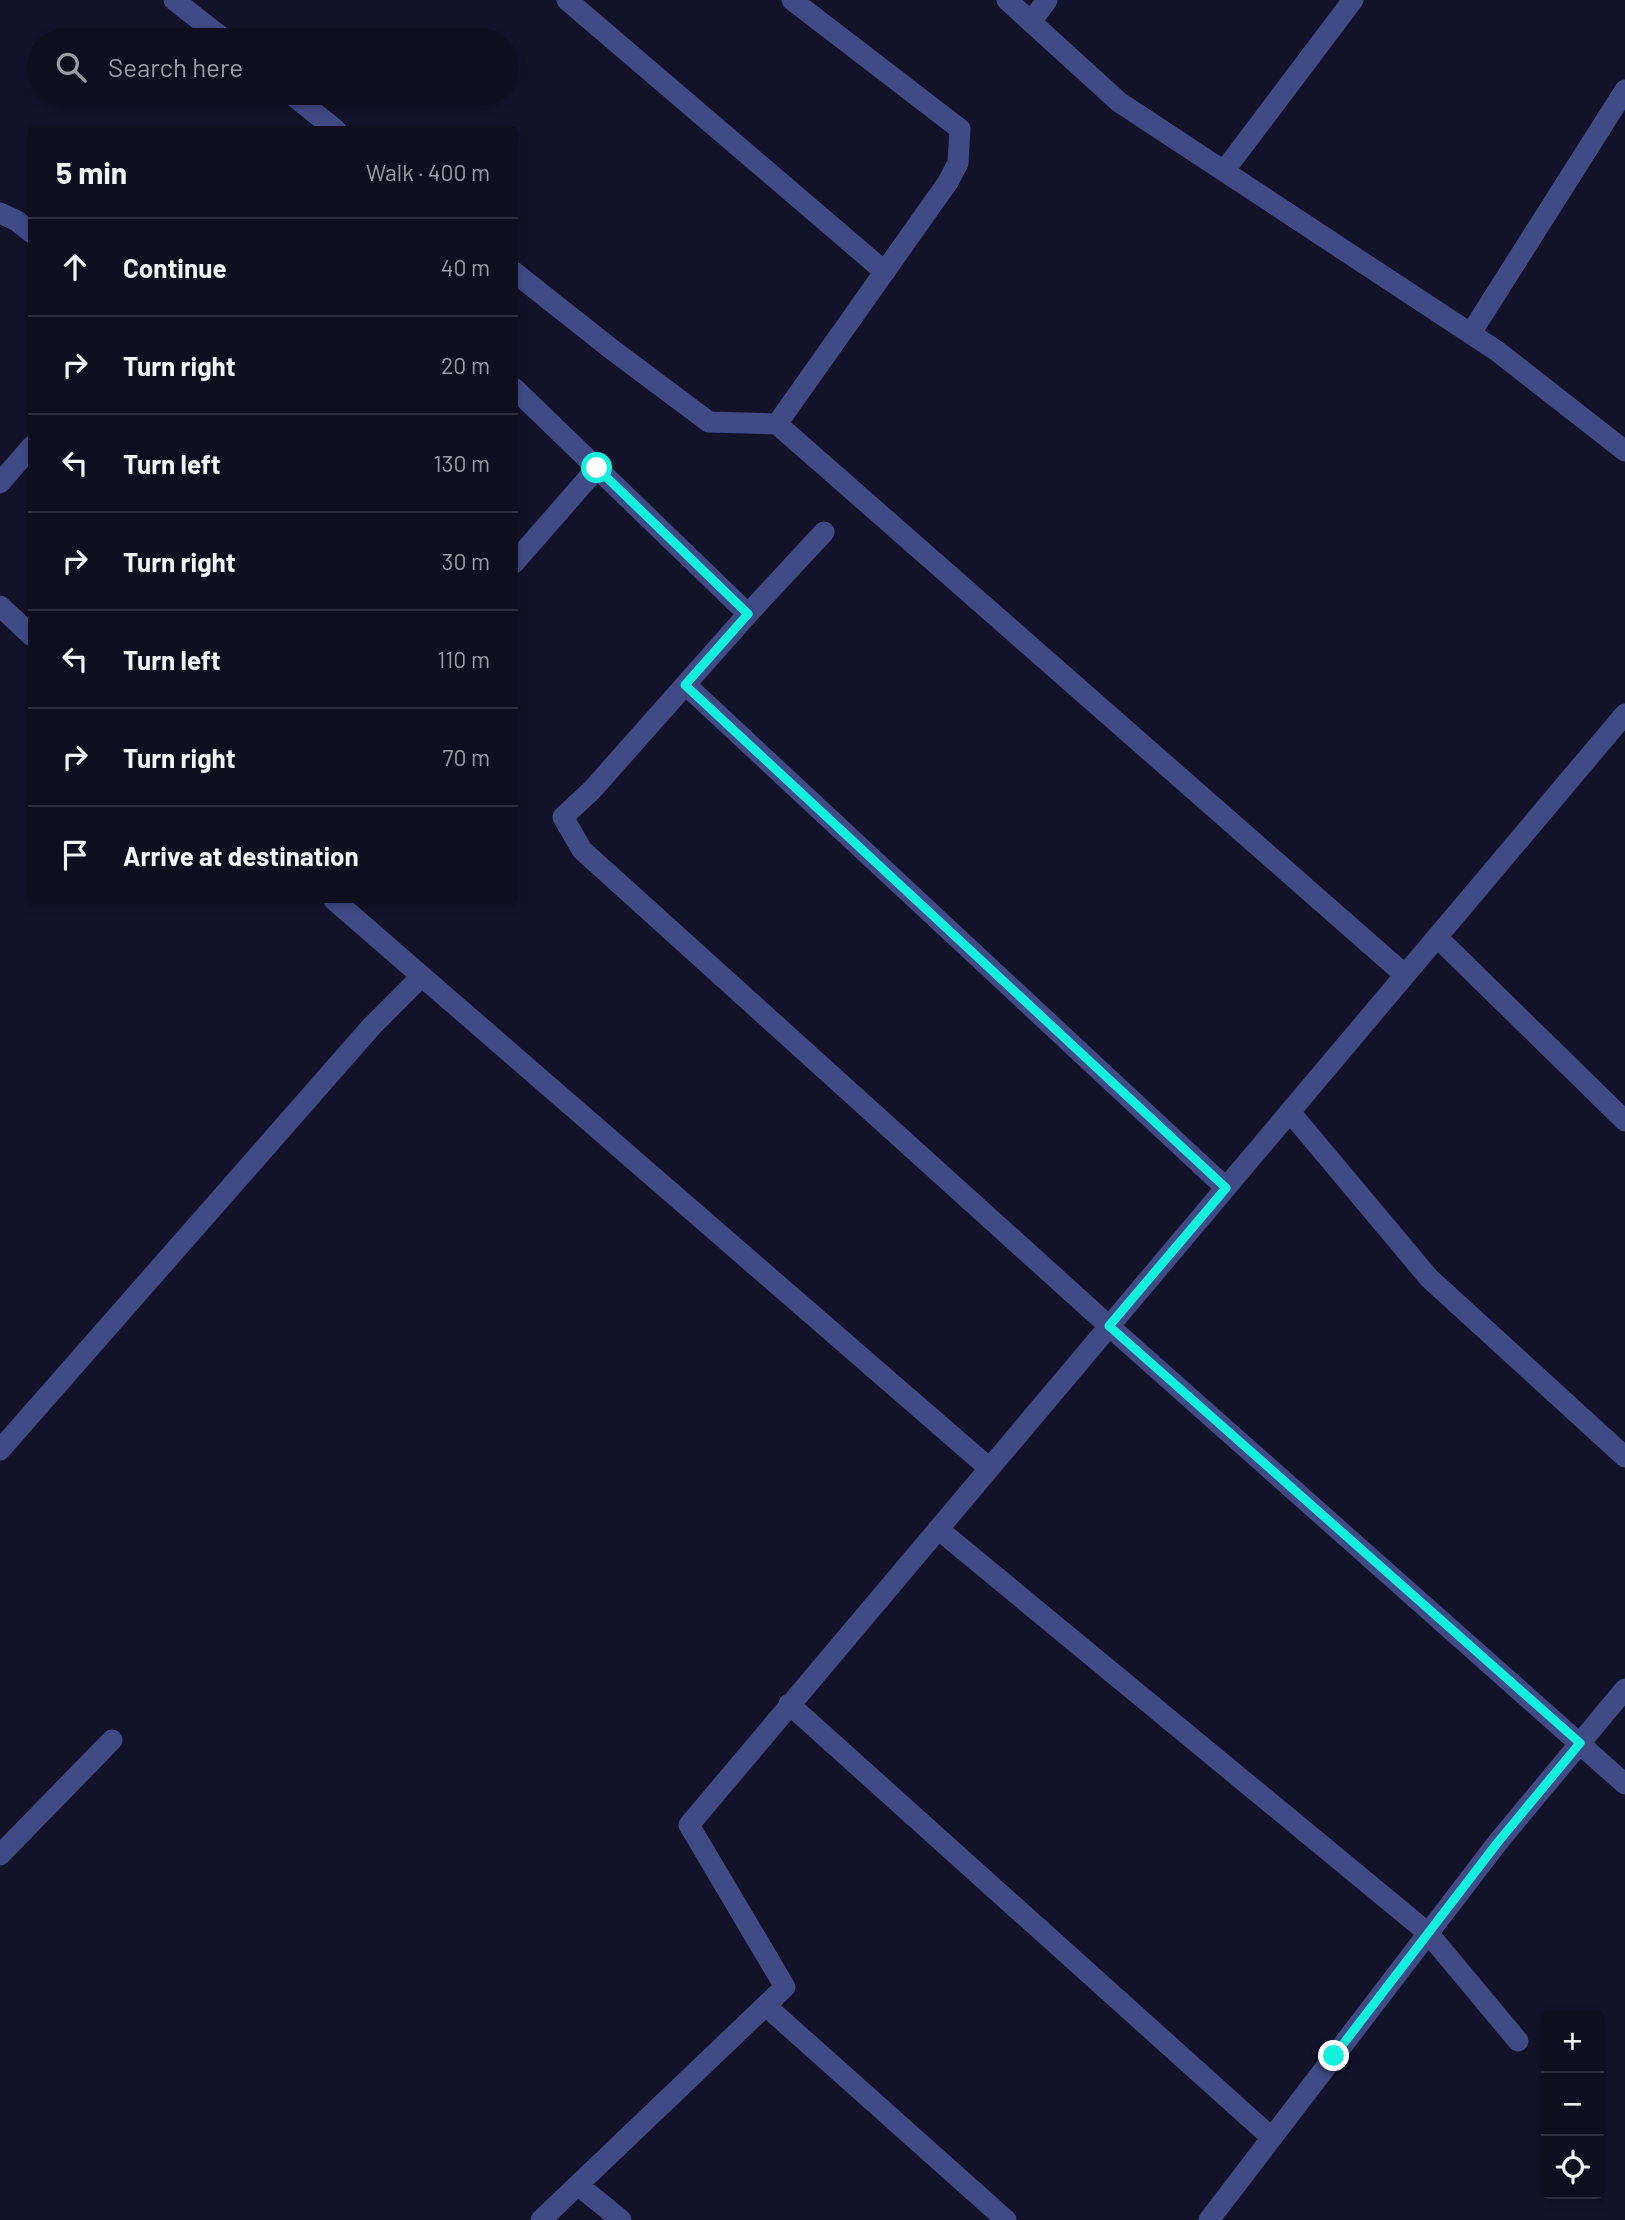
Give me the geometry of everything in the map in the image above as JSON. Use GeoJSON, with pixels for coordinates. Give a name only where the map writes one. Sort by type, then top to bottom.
{"type":"FeatureCollection","features":[{"type":"Feature","properties":{"kind":"street"},"geometry":{"type":"LineString","coordinates":[[174,0],[210,28]]}},
{"type":"Feature","properties":{"kind":"street"},"geometry":{"type":"LineString","coordinates":[[567,0],[885,272]]}},
{"type":"Feature","properties":{"kind":"street"},"geometry":{"type":"LineString","coordinates":[[777,424],[948,182],[958,163],[960,129],[792,0]]}},
{"type":"Feature","properties":{"kind":"street"},"geometry":{"type":"LineString","coordinates":[[1007,0],[1119,102],[1471,333],[1625,451]]}},
{"type":"Feature","properties":{"kind":"street"},"geometry":{"type":"LineString","coordinates":[[1031,22],[1047,0]]}},
{"type":"Feature","properties":{"kind":"street"},"geometry":{"type":"LineString","coordinates":[[1224,171],[1353,0]]}},
{"type":"Feature","properties":{"kind":"street"},"geometry":{"type":"LineString","coordinates":[[1471,333],[1625,90]]}},
{"type":"Feature","properties":{"kind":"street"},"geometry":{"type":"LineString","coordinates":[[305,105],[332,126]]}},
{"type":"Feature","properties":{"kind":"street"},"geometry":{"type":"LineString","coordinates":[[0,213],[28,230]]}},
{"type":"Feature","properties":{"kind":"street"},"geometry":{"type":"LineString","coordinates":[[518,275],[709,422],[777,424],[1405,975]]}},
{"type":"Feature","properties":{"kind":"street"},"geometry":{"type":"LineString","coordinates":[[518,392],[748,614]]}},
{"type":"Feature","properties":{"kind":"street"},"geometry":{"type":"LineString","coordinates":[[0,483],[28,451]]}},
{"type":"Feature","properties":{"kind":"street"},"geometry":{"type":"LineString","coordinates":[[518,558],[597,468]]}},
{"type":"Feature","properties":{"kind":"street"},"geometry":{"type":"LineString","coordinates":[[824,532],[592,790],[563,817],[582,850],[1109,1326],[1625,1784]]}},
{"type":"Feature","properties":{"kind":"street"},"geometry":{"type":"LineString","coordinates":[[0,606],[28,632]]}},
{"type":"Feature","properties":{"kind":"street"},"geometry":{"type":"LineString","coordinates":[[685,685],[1226,1188]]}},
{"type":"Feature","properties":{"kind":"street"},"geometry":{"type":"LineString","coordinates":[[541,2220],[785,1987],[689,1825],[1625,714]]}},
{"type":"Feature","properties":{"kind":"street"},"geometry":{"type":"LineString","coordinates":[[337,903],[989,1468]]}},
{"type":"Feature","properties":{"kind":"street"},"geometry":{"type":"LineString","coordinates":[[1437,937],[1625,1121]]}},
{"type":"Feature","properties":{"kind":"street"},"geometry":{"type":"LineString","coordinates":[[0,1450],[372,1026],[422,976]]}},
{"type":"Feature","properties":{"kind":"street"},"geometry":{"type":"LineString","coordinates":[[1290,1112],[1429,1278],[1625,1457]]}},
{"type":"Feature","properties":{"kind":"street"},"geometry":{"type":"LineString","coordinates":[[938,1530],[1428,1933],[1518,2041]]}},
{"type":"Feature","properties":{"kind":"street"},"geometry":{"type":"LineString","coordinates":[[1209,2220],[1498,1842],[1625,1689]]}},
{"type":"Feature","properties":{"kind":"street"},"geometry":{"type":"LineString","coordinates":[[789,1704],[1272,2138]]}},
{"type":"Feature","properties":{"kind":"street"},"geometry":{"type":"LineString","coordinates":[[0,1856],[112,1740]]}},
{"type":"Feature","properties":{"kind":"street"},"geometry":{"type":"LineString","coordinates":[[766,2006],[1006,2220]]}},
{"type":"Feature","properties":{"kind":"street"},"geometry":{"type":"LineString","coordinates":[[578,2185],[621,2220]]}},
{"type":"Feature","properties":{"kind":"route"},"geometry":{"type":"LineString","coordinates":[[597,468],[748,614],[685,685],[1226,1188],[1109,1326],[1580,1743],[1498,1842],[1334,2056]]}}]}
